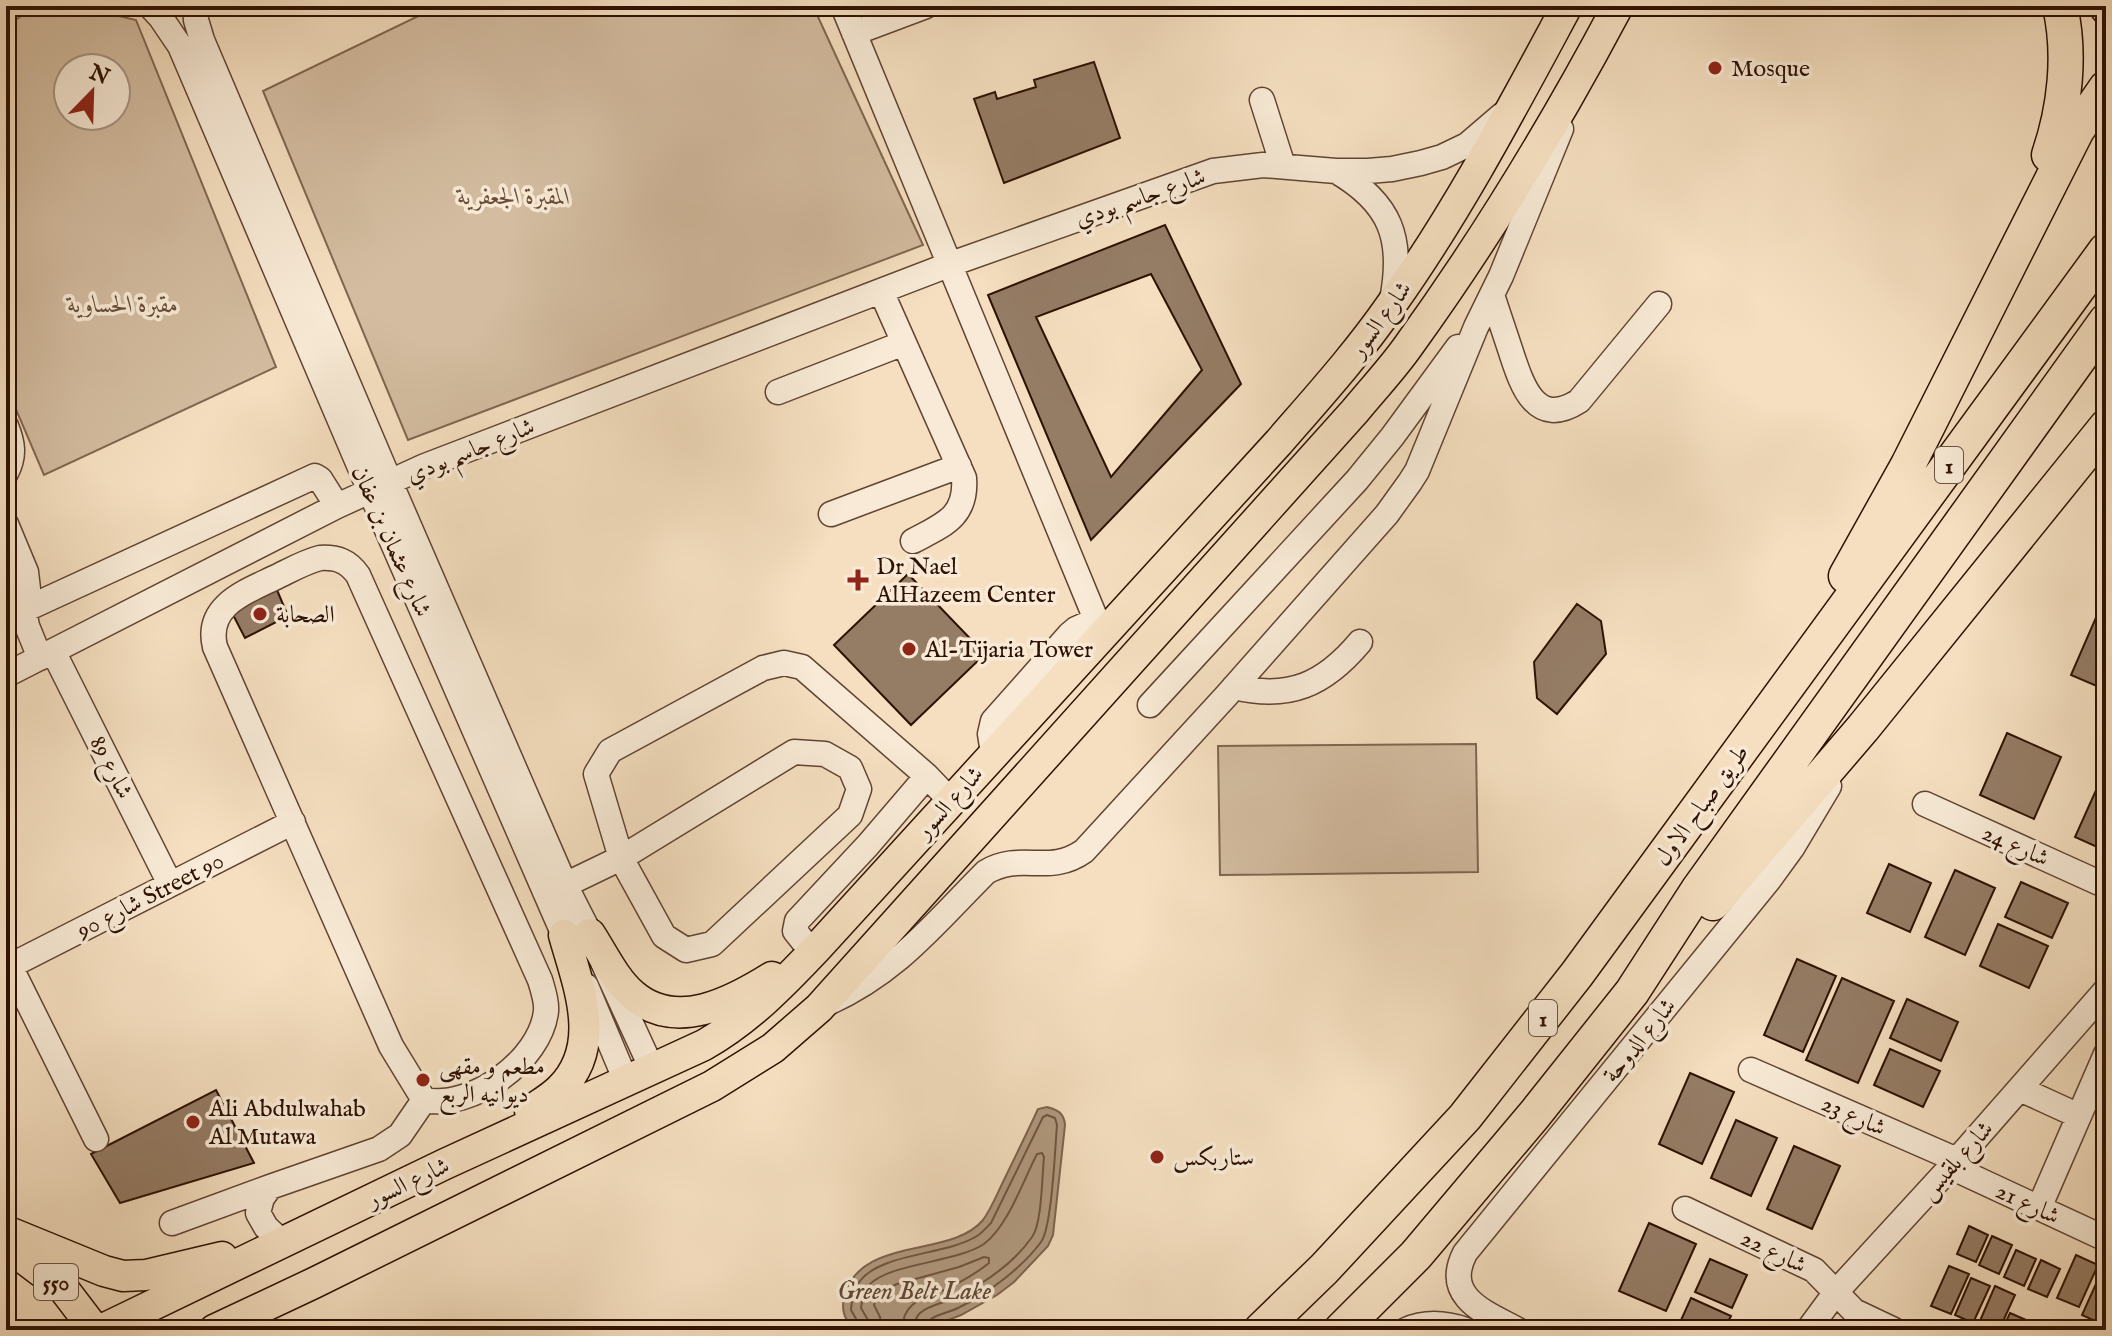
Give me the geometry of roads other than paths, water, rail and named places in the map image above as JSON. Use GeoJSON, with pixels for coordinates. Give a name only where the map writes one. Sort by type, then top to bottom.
{"type":"FeatureCollection","features":[{"type":"Feature","properties":{"kind":"highway"},"geometry":{"type":"LineString","coordinates":[[2017,247],[2054,141],[2065,91],[2060,6]]}},
{"type":"Feature","properties":{"kind":"highway"},"geometry":{"type":"LineString","coordinates":[[1793,680],[1834,598],[1908,465],[2077,130],[2106,88]]}},
{"type":"Feature","properties":{"kind":"highway","name":"طريق صباح الاول"},"geometry":{"type":"LineString","coordinates":[[1261,1330],[1324,1269],[1465,1117],[1577,974],[2106,250]]}},
{"type":"Feature","properties":{"kind":"highway","name":"طريق صباح الاول"},"geometry":{"type":"LineString","coordinates":[[1341,1330],[1416,1255],[1535,1114],[1632,992],[1698,890],[2106,321]]}},
{"type":"Feature","properties":{"kind":"highway"},"geometry":{"type":"LineString","coordinates":[[1632,992],[1863,728],[2106,427]]}},
{"type":"Feature","properties":{"kind":"highway"},"geometry":{"type":"LineString","coordinates":[[2047,499],[2106,454]]}},
{"type":"Feature","properties":{"kind":"main road","name":"شارع السور"},"geometry":{"type":"LineString","coordinates":[[101,1330],[445,1164],[640,1084],[726,1032],[769,997],[993,753],[1099,627],[1279,442],[1338,375],[1391,306],[1438,234],[1567,6]]}},
{"type":"Feature","properties":{"kind":"main road","name":"شارع السور"},"geometry":{"type":"LineString","coordinates":[[214,1330],[712,1086],[754,1061],[819,1008],[1355,411],[1408,347],[1500,211],[1585,69],[1618,6]]}},
{"type":"Feature","properties":{"kind":"main road"},"geometry":{"type":"LineString","coordinates":[[577,934],[633,995],[655,1008],[674,1012],[705,1010],[725,1004],[817,948]]}},
{"type":"Feature","properties":{"kind":"main road"},"geometry":{"type":"LineString","coordinates":[[445,1164],[551,1098],[566,1083],[578,1064],[585,1037],[585,1019],[578,984],[577,934]]}},
{"type":"Feature","properties":{"kind":"main road"},"geometry":{"type":"LineString","coordinates":[[518,1183],[640,1084],[650,1105],[662,1106],[682,1100]]}},
{"type":"Feature","properties":{"kind":"main road"},"geometry":{"type":"LineString","coordinates":[[6,1231],[104,1271],[132,1276],[157,1273],[282,1242]]}},
{"type":"Feature","properties":{"kind":"main road","name":"550"},"geometry":{"type":"LineString","coordinates":[[6,1245],[63,1288],[95,1330]]}},
{"type":"Feature","properties":{"kind":"main road"},"geometry":{"type":"LineString","coordinates":[[243,1330],[314,1283]]}},
{"type":"Feature","properties":{"kind":"street","name":"شارع عثمان بن عفان"},"geometry":{"type":"LineString","coordinates":[[150,6],[180,46],[565,885],[577,934]]}},
{"type":"Feature","properties":{"kind":"street","name":"شارع عثمان بن عفان"},"geometry":{"type":"LineString","coordinates":[[195,6],[202,40],[524,842],[577,934],[640,1084]]}},
{"type":"Feature","properties":{"kind":"street"},"geometry":{"type":"LineString","coordinates":[[843,6],[1099,627]]}},
{"type":"Feature","properties":{"kind":"street"},"geometry":{"type":"LineString","coordinates":[[854,33],[926,6]]}},
{"type":"Feature","properties":{"kind":"street"},"geometry":{"type":"LineString","coordinates":[[819,1008],[856,989],[907,953],[986,872],[1014,862],[1056,864],[1084,851],[1387,514],[1417,471],[1476,327],[1514,246],[1585,69]]}},
{"type":"Feature","properties":{"kind":"street"},"geometry":{"type":"LineString","coordinates":[[1262,100],[1283,166]]}},
{"type":"Feature","properties":{"kind":"street","name":"شارع جاسم بودي"},"geometry":{"type":"LineString","coordinates":[[6,675],[337,506],[425,466],[951,264],[1202,173],[1263,165],[1336,171],[1392,169],[1442,157],[1478,137],[1515,102]]}},
{"type":"Feature","properties":{"kind":"street"},"geometry":{"type":"LineString","coordinates":[[1336,171],[1371,197],[1391,230],[1397,254],[1391,306]]}},
{"type":"Feature","properties":{"kind":"street"},"geometry":{"type":"LineString","coordinates":[[881,291],[964,478],[961,506],[950,521],[913,541]]}},
{"type":"Feature","properties":{"kind":"street"},"geometry":{"type":"LineString","coordinates":[[1492,295],[1520,380],[1527,393],[1542,407],[1551,409],[1561,409],[1579,401],[1659,304]]}},
{"type":"Feature","properties":{"kind":"street"},"geometry":{"type":"LineString","coordinates":[[1150,705],[1348,491],[1476,327]]}},
{"type":"Feature","properties":{"kind":"street"},"geometry":{"type":"LineString","coordinates":[[778,392],[904,343]]}},
{"type":"Feature","properties":{"kind":"street"},"geometry":{"type":"LineString","coordinates":[[6,426],[13,451],[6,473]]}},
{"type":"Feature","properties":{"kind":"street"},"geometry":{"type":"LineString","coordinates":[[831,514],[959,466]]}},
{"type":"Feature","properties":{"kind":"street"},"geometry":{"type":"LineString","coordinates":[[24,610],[315,476],[337,506]]}},
{"type":"Feature","properties":{"kind":"street","name":"شارع 89"},"geometry":{"type":"LineString","coordinates":[[6,524],[26,572],[28,589],[24,610],[27,626],[46,654],[170,884]]}},
{"type":"Feature","properties":{"kind":"street"},"geometry":{"type":"LineString","coordinates":[[334,558],[350,565],[358,575],[485,859],[540,980],[546,1013],[532,1047],[490,1085],[477,1093],[448,1101],[424,1100],[391,1046],[215,647],[214,631],[219,615],[236,597],[314,559],[334,558]]}},
{"type":"Feature","properties":{"kind":"street"},"geometry":{"type":"LineString","coordinates":[[1234,687],[1274,693],[1295,689],[1331,672],[1360,642]]}},
{"type":"Feature","properties":{"kind":"street"},"geometry":{"type":"LineString","coordinates":[[565,885],[621,858],[794,752],[825,754],[850,768],[859,789],[850,815],[712,944],[686,950],[664,936],[621,858],[596,774],[610,751],[763,668],[784,663],[802,667],[927,776],[950,800]]}},
{"type":"Feature","properties":{"kind":"street","name":"شارع الدوحة"},"geometry":{"type":"LineString","coordinates":[[1518,1330],[1477,1308],[1461,1290],[1459,1278],[1465,1253],[1768,881],[1792,848],[1863,728]]}},
{"type":"Feature","properties":{"kind":"street"},"geometry":{"type":"LineString","coordinates":[[817,948],[803,941],[795,931],[797,921],[927,776]]}},
{"type":"Feature","properties":{"kind":"street","name":"شارع 24"},"geometry":{"type":"LineString","coordinates":[[1925,804],[2106,886]]}},
{"type":"Feature","properties":{"kind":"street","name":"شارع 90 Street 90"},"geometry":{"type":"LineString","coordinates":[[8,967],[293,822]]}},
{"type":"Feature","properties":{"kind":"street"},"geometry":{"type":"LineString","coordinates":[[485,859],[524,842]]}},
{"type":"Feature","properties":{"kind":"street"},"geometry":{"type":"LineString","coordinates":[[8,967],[96,1139]]}},
{"type":"Feature","properties":{"kind":"street","name":"شارع بلقيس"},"geometry":{"type":"LineString","coordinates":[[1808,1330],[1836,1292],[2106,990]]}},
{"type":"Feature","properties":{"kind":"street"},"geometry":{"type":"LineString","coordinates":[[2039,1208],[2106,1054]]}},
{"type":"Feature","properties":{"kind":"street","name":"شارع 23"},"geometry":{"type":"LineString","coordinates":[[1751,1070],[1954,1163]]}},
{"type":"Feature","properties":{"kind":"street"},"geometry":{"type":"LineString","coordinates":[[2020,1089],[2079,1116]]}},
{"type":"Feature","properties":{"kind":"street"},"geometry":{"type":"LineString","coordinates":[[172,1223],[387,1145],[400,1135],[424,1100]]}},
{"type":"Feature","properties":{"kind":"street","name":"شارع 21"},"geometry":{"type":"LineString","coordinates":[[1954,1163],[2106,1239]]}},
{"type":"Feature","properties":{"kind":"street"},"geometry":{"type":"LineString","coordinates":[[270,1187],[259,1203],[258,1213],[266,1227],[282,1242]]}},
{"type":"Feature","properties":{"kind":"street","name":"شارع 22"},"geometry":{"type":"LineString","coordinates":[[1685,1209],[1807,1266],[1820,1275],[1854,1311],[1894,1330]]}},
{"type":"Feature","properties":{"kind":"street"},"geometry":{"type":"LineString","coordinates":[[1406,1330],[1422,1324],[1450,1325],[1466,1330]]}},
{"type":"Feature","properties":{"kind":"water","name":"Green Belt Lake"},"geometry":{"type":"Polygon","coordinates":[[[1047,1107],[1060,1113],[1065,1125],[1053,1235],[1048,1246],[1014,1282],[961,1315],[923,1330],[856,1330],[847,1320],[843,1308],[853,1278],[867,1265],[886,1256],[950,1240],[968,1232],[983,1220],[1038,1109],[1047,1107]]]}},
{"type":"Feature","properties":{"kind":"place","name":"Mosque"},"geometry":{"type":"Point","coordinates":[1715,68]}},
{"type":"Feature","properties":{"kind":"place","name":"Dr Nael AlHazeem Center"},"geometry":{"type":"Point","coordinates":[858,580]}},
{"type":"Feature","properties":{"kind":"place","name":"الصحابة"},"geometry":{"type":"Point","coordinates":[260,614]}},
{"type":"Feature","properties":{"kind":"place","name":"Al-Tijaria Tower"},"geometry":{"type":"Point","coordinates":[909,649]}},
{"type":"Feature","properties":{"kind":"place","name":"مطعم و مقهى ديوانيه الربع"},"geometry":{"type":"Point","coordinates":[423,1080]}},
{"type":"Feature","properties":{"kind":"place","name":"Ali Abdulwahab Al Mutawa"},"geometry":{"type":"Point","coordinates":[193,1122]}},
{"type":"Feature","properties":{"kind":"place","name":"ستاربكس"},"geometry":{"type":"Point","coordinates":[1157,1157]}},
{"type":"Feature","properties":{"kind":"park label","name":"المقبرة الجعفرية"},"geometry":{"type":"Point","coordinates":[514,196]}},
{"type":"Feature","properties":{"kind":"park label","name":"مقبرة الحساوية"},"geometry":{"type":"Point","coordinates":[123,304]}}]}
